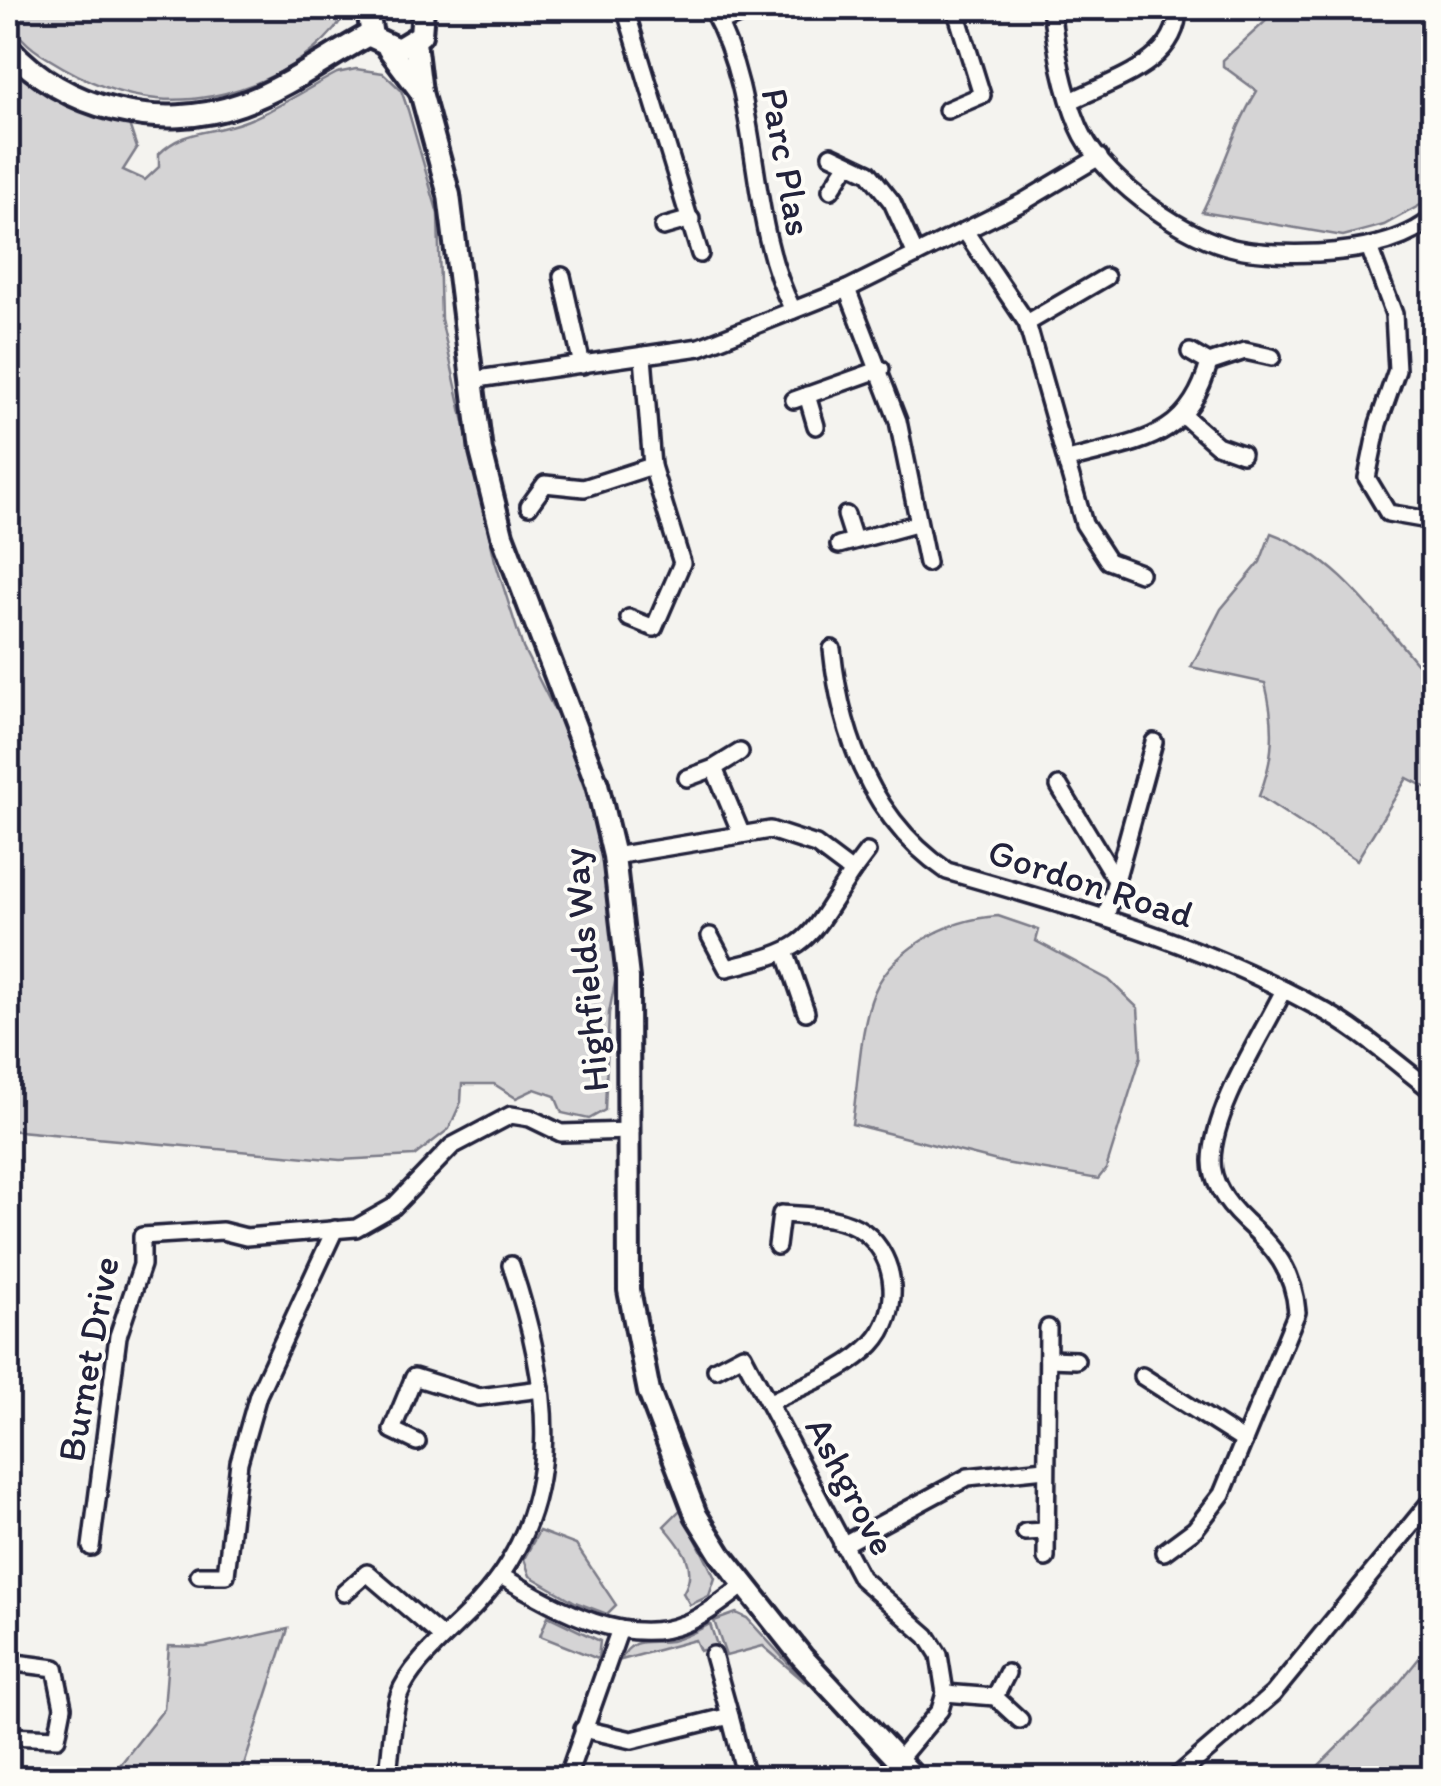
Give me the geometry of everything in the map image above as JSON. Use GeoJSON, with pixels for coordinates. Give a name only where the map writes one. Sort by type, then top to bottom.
{"type":"FeatureCollection","features":[{"type":"Feature","properties":{"kind":"main road"},"geometry":{"type":"LineString","coordinates":[[368,8],[370,34],[388,48],[421,92]]}},
{"type":"Feature","properties":{"kind":"main road"},"geometry":{"type":"LineString","coordinates":[[421,92],[415,42],[425,26],[423,8]]}},
{"type":"Feature","properties":{"kind":"main road"},"geometry":{"type":"LineString","coordinates":[[8,47],[55,88],[94,105],[176,117],[242,104],[370,34]]}},
{"type":"Feature","properties":{"kind":"main road"},"geometry":{"type":"LineString","coordinates":[[388,48],[415,42]]}},
{"type":"Feature","properties":{"kind":"main road","name":"Highfields Way"},"geometry":{"type":"LineString","coordinates":[[421,92],[449,195],[481,452],[502,535],[584,746],[614,856],[628,978],[629,1290],[649,1392],[696,1515],[743,1586],[802,1658],[915,1778]]}},
{"type":"Feature","properties":{"kind":"street"},"geometry":{"type":"LineString","coordinates":[[625,8],[700,254]]}},
{"type":"Feature","properties":{"kind":"street","name":"Parc Plas"},"geometry":{"type":"LineString","coordinates":[[754,8],[716,16],[737,66],[773,271],[793,310]]}},
{"type":"Feature","properties":{"kind":"street"},"geometry":{"type":"LineString","coordinates":[[946,110],[982,95],[955,8]]}},
{"type":"Feature","properties":{"kind":"street"},"geometry":{"type":"LineString","coordinates":[[1051,8],[1057,59],[1080,130],[1099,157],[1176,226],[1227,247],[1295,254],[1369,247],[1434,216]]}},
{"type":"Feature","properties":{"kind":"street"},"geometry":{"type":"LineString","coordinates":[[1070,101],[1154,61],[1178,27],[1178,8]]}},
{"type":"Feature","properties":{"kind":"street"},"geometry":{"type":"LineString","coordinates":[[831,155],[868,174],[892,202],[916,255]]}},
{"type":"Feature","properties":{"kind":"street"},"geometry":{"type":"LineString","coordinates":[[471,380],[700,347],[846,289],[1099,157]]}},
{"type":"Feature","properties":{"kind":"street"},"geometry":{"type":"LineString","coordinates":[[831,190],[847,164]]}},
{"type":"Feature","properties":{"kind":"street"},"geometry":{"type":"LineString","coordinates":[[663,228],[691,219]]}},
{"type":"Feature","properties":{"kind":"street"},"geometry":{"type":"LineString","coordinates":[[965,230],[1027,323],[1084,524],[1108,560],[1140,573]]}},
{"type":"Feature","properties":{"kind":"street"},"geometry":{"type":"LineString","coordinates":[[1369,247],[1394,314],[1397,370],[1378,424],[1367,478],[1388,513],[1434,521]]}},
{"type":"Feature","properties":{"kind":"street"},"geometry":{"type":"LineString","coordinates":[[562,276],[582,365]]}},
{"type":"Feature","properties":{"kind":"street"},"geometry":{"type":"LineString","coordinates":[[1027,323],[1106,277]]}},
{"type":"Feature","properties":{"kind":"street"},"geometry":{"type":"LineString","coordinates":[[846,289],[882,369],[898,420],[916,524],[927,562]]}},
{"type":"Feature","properties":{"kind":"street"},"geometry":{"type":"LineString","coordinates":[[1190,352],[1209,363],[1246,352],[1272,356]]}},
{"type":"Feature","properties":{"kind":"street"},"geometry":{"type":"LineString","coordinates":[[629,618],[654,628],[682,563],[652,466],[642,357]]}},
{"type":"Feature","properties":{"kind":"street"},"geometry":{"type":"LineString","coordinates":[[1068,460],[1165,434],[1202,391],[1209,363]]}},
{"type":"Feature","properties":{"kind":"street"},"geometry":{"type":"LineString","coordinates":[[816,426],[801,397],[882,369]]}},
{"type":"Feature","properties":{"kind":"street"},"geometry":{"type":"LineString","coordinates":[[1184,416],[1217,445],[1242,454]]}},
{"type":"Feature","properties":{"kind":"street"},"geometry":{"type":"LineString","coordinates":[[530,506],[545,484],[584,488],[652,466]]}},
{"type":"Feature","properties":{"kind":"street"},"geometry":{"type":"LineString","coordinates":[[846,515],[846,543],[916,524]]}},
{"type":"Feature","properties":{"kind":"street","name":"Gordon Road"},"geometry":{"type":"LineString","coordinates":[[832,649],[848,738],[888,813],[922,854],[946,870],[1106,917],[1284,990],[1343,1023],[1434,1092]]}},
{"type":"Feature","properties":{"kind":"street"},"geometry":{"type":"LineString","coordinates":[[1106,917],[1154,742]]}},
{"type":"Feature","properties":{"kind":"street"},"geometry":{"type":"LineString","coordinates":[[687,778],[740,752]]}},
{"type":"Feature","properties":{"kind":"street"},"geometry":{"type":"LineString","coordinates":[[714,768],[740,833]]}},
{"type":"Feature","properties":{"kind":"street"},"geometry":{"type":"LineString","coordinates":[[1059,786],[1116,880]]}},
{"type":"Feature","properties":{"kind":"street"},"geometry":{"type":"LineString","coordinates":[[614,856],[770,830],[794,836],[852,872]]}},
{"type":"Feature","properties":{"kind":"street"},"geometry":{"type":"LineString","coordinates":[[710,936],[726,968],[786,954],[807,940],[867,852]]}},
{"type":"Feature","properties":{"kind":"street"},"geometry":{"type":"LineString","coordinates":[[786,954],[806,1012]]}},
{"type":"Feature","properties":{"kind":"street"},"geometry":{"type":"LineString","coordinates":[[1164,1552],[1208,1514],[1222,1494],[1291,1334],[1296,1291],[1278,1253],[1234,1210],[1212,1165],[1220,1120],[1284,990]]}},
{"type":"Feature","properties":{"kind":"street","name":"Burnet Drive"},"geometry":{"type":"LineString","coordinates":[[91,1546],[118,1336],[142,1265],[142,1236],[222,1231],[246,1237],[356,1228],[392,1207],[452,1146],[511,1115],[561,1133],[631,1131]]}},
{"type":"Feature","properties":{"kind":"street"},"geometry":{"type":"LineString","coordinates":[[762,1208],[781,1214],[820,1216],[863,1231],[888,1264],[892,1305],[885,1325],[862,1354],[770,1402]]}},
{"type":"Feature","properties":{"kind":"street"},"geometry":{"type":"LineString","coordinates":[[776,1246],[781,1214]]}},
{"type":"Feature","properties":{"kind":"street"},"geometry":{"type":"LineString","coordinates":[[199,1574],[226,1575],[239,1462],[258,1395],[334,1230]]}},
{"type":"Feature","properties":{"kind":"street"},"geometry":{"type":"LineString","coordinates":[[387,1778],[399,1693],[442,1637],[501,1576],[520,1542],[541,1474],[546,1430],[536,1339],[511,1265]]}},
{"type":"Feature","properties":{"kind":"street"},"geometry":{"type":"LineString","coordinates":[[1046,1558],[1048,1328]]}},
{"type":"Feature","properties":{"kind":"street","name":"Ashgrove"},"geometry":{"type":"LineString","coordinates":[[716,1369],[744,1356],[842,1545],[881,1600],[934,1644],[944,1672],[945,1692]]}},
{"type":"Feature","properties":{"kind":"street"},"geometry":{"type":"LineString","coordinates":[[1048,1359],[1076,1360]]}},
{"type":"Feature","properties":{"kind":"street"},"geometry":{"type":"LineString","coordinates":[[1142,1376],[1244,1441]]}},
{"type":"Feature","properties":{"kind":"street"},"geometry":{"type":"LineString","coordinates":[[418,1442],[392,1430],[414,1377],[479,1397],[542,1389]]}},
{"type":"Feature","properties":{"kind":"street"},"geometry":{"type":"LineString","coordinates":[[842,1545],[968,1476],[1044,1468]]}},
{"type":"Feature","properties":{"kind":"street"},"geometry":{"type":"LineString","coordinates":[[1175,1778],[1273,1694],[1434,1497]]}},
{"type":"Feature","properties":{"kind":"street"},"geometry":{"type":"LineString","coordinates":[[1024,1532],[1046,1531]]}},
{"type":"Feature","properties":{"kind":"street"},"geometry":{"type":"LineString","coordinates":[[344,1593],[367,1573],[442,1637]]}},
{"type":"Feature","properties":{"kind":"street"},"geometry":{"type":"LineString","coordinates":[[501,1576],[572,1614],[620,1629],[671,1629],[705,1613],[743,1586]]}},
{"type":"Feature","properties":{"kind":"street"},"geometry":{"type":"LineString","coordinates":[[567,1778],[620,1629]]}},
{"type":"Feature","properties":{"kind":"street"},"geometry":{"type":"LineString","coordinates":[[713,1654],[746,1778]]}},
{"type":"Feature","properties":{"kind":"street"},"geometry":{"type":"LineString","coordinates":[[8,1662],[55,1668],[63,1707],[57,1738],[8,1736]]}},
{"type":"Feature","properties":{"kind":"street"},"geometry":{"type":"LineString","coordinates":[[994,1697],[1008,1673]]}},
{"type":"Feature","properties":{"kind":"street"},"geometry":{"type":"LineString","coordinates":[[898,1759],[931,1724],[945,1692],[994,1697],[1020,1720]]}},
{"type":"Feature","properties":{"kind":"street"},"geometry":{"type":"LineString","coordinates":[[582,1729],[632,1740],[730,1716]]}},
{"type":"Feature","properties":{"kind":"shaded area"},"geometry":{"type":"Polygon","coordinates":[[[8,8],[100,8],[99,12],[137,11],[169,17],[176,8],[349,8],[334,30],[292,65],[239,89],[184,100],[129,94],[74,73],[28,44],[12,24],[8,8]]]}},
{"type":"Feature","properties":{"kind":"shaded area"},"geometry":{"type":"Polygon","coordinates":[[[1280,8],[1433,8],[1433,198],[1384,225],[1343,236],[1202,212],[1257,91],[1223,66],[1223,60],[1280,8]]]}},
{"type":"Feature","properties":{"kind":"shaded area"},"geometry":{"type":"Polygon","coordinates":[[[8,64],[64,102],[129,124],[137,148],[123,170],[145,180],[159,167],[159,154],[175,141],[257,116],[337,73],[356,69],[383,73],[401,90],[438,214],[441,319],[495,561],[523,648],[562,725],[594,816],[608,881],[616,977],[609,1013],[605,1110],[589,1119],[562,1113],[555,1096],[535,1089],[516,1098],[494,1084],[462,1084],[461,1102],[449,1129],[414,1156],[340,1160],[8,1130],[8,64]]]}},
{"type":"Feature","properties":{"kind":"shaded area"},"geometry":{"type":"Polygon","coordinates":[[[1271,533],[1296,544],[1338,574],[1424,672],[1433,669],[1433,791],[1407,778],[1357,860],[1259,796],[1272,740],[1265,683],[1191,667],[1221,609],[1260,562],[1271,533]]]}},
{"type":"Feature","properties":{"kind":"shaded area"},"geometry":{"type":"Polygon","coordinates":[[[998,916],[1039,930],[1036,941],[1109,980],[1138,1008],[1141,1056],[1106,1169],[1098,1179],[1005,1163],[852,1124],[864,1031],[879,983],[905,952],[922,941],[959,923],[998,916]]]}},
{"type":"Feature","properties":{"kind":"shaded area"},"geometry":{"type":"Polygon","coordinates":[[[681,1509],[715,1578],[709,1596],[690,1605],[683,1593],[689,1566],[664,1526],[681,1509]]]}},
{"type":"Feature","properties":{"kind":"shaded area"},"geometry":{"type":"Polygon","coordinates":[[[539,1531],[576,1545],[616,1605],[607,1614],[575,1602],[530,1576],[524,1559],[539,1531]]]}},
{"type":"Feature","properties":{"kind":"shaded area"},"geometry":{"type":"Polygon","coordinates":[[[736,1613],[747,1618],[805,1682],[763,1646],[726,1656],[714,1621],[736,1613]]]}},
{"type":"Feature","properties":{"kind":"shaded area"},"geometry":{"type":"Polygon","coordinates":[[[548,1616],[600,1641],[598,1659],[540,1636],[548,1616]]]}},
{"type":"Feature","properties":{"kind":"shaded area"},"geometry":{"type":"Polygon","coordinates":[[[710,1624],[717,1645],[700,1651],[695,1640],[621,1660],[636,1644],[676,1640],[710,1624]]]}},
{"type":"Feature","properties":{"kind":"shaded area"},"geometry":{"type":"Polygon","coordinates":[[[288,1629],[240,1778],[98,1778],[120,1765],[164,1709],[169,1646],[205,1647],[288,1629]]]}},
{"type":"Feature","properties":{"kind":"shaded area"},"geometry":{"type":"Polygon","coordinates":[[[1433,1641],[1433,1778],[1306,1778],[1387,1698],[1433,1641]]]}}]}
